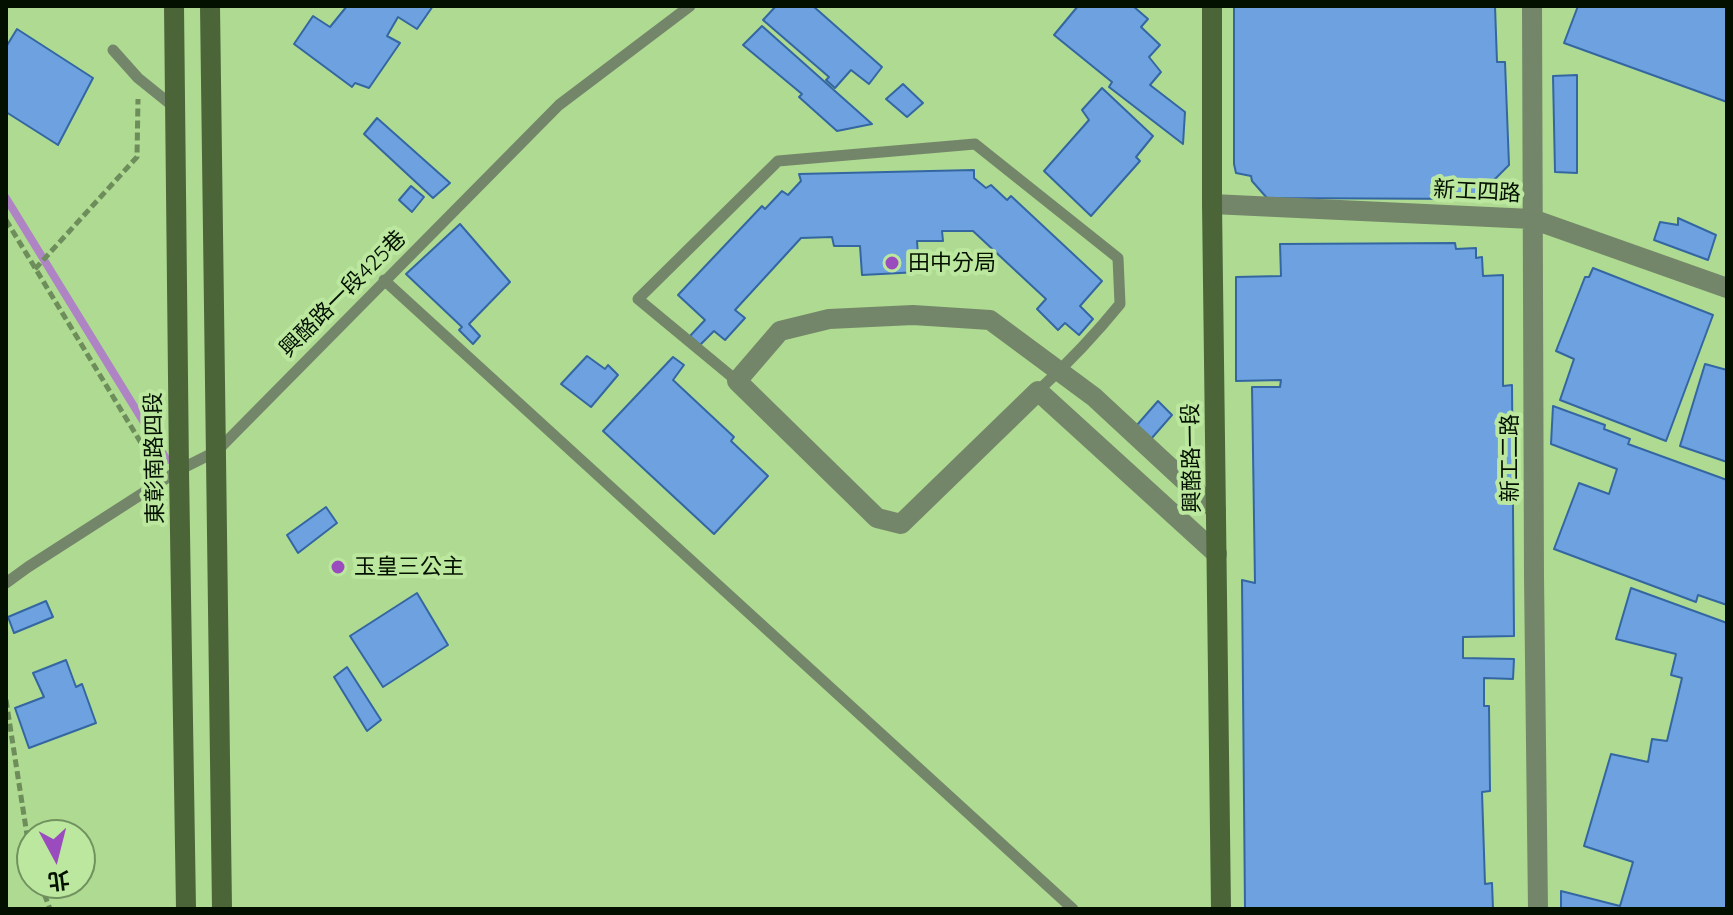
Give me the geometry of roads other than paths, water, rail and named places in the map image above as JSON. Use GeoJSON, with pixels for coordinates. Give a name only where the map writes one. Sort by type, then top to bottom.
{"type":"FeatureCollection","features":[{"type":"Feature","properties":{"kind":"street","name":"東彰南路四段"},"geometry":{"type":"LineString","coordinates":[[174,6],[171,475],[186,909]]}},
{"type":"Feature","properties":{"kind":"street"},"geometry":{"type":"LineString","coordinates":[[210,6],[222,909]]}},
{"type":"Feature","properties":{"kind":"street","name":"興酪路一段"},"geometry":{"type":"LineString","coordinates":[[1212,6],[1221,909]]}},
{"type":"Feature","properties":{"kind":"street","name":"新工二路"},"geometry":{"type":"LineString","coordinates":[[1532,6],[1538,909]]}},
{"type":"Feature","properties":{"kind":"street","name":"新工四路"},"geometry":{"type":"LineString","coordinates":[[1212,204],[1532,219],[1727,288]]}},
{"type":"Feature","properties":{"kind":"street"},"geometry":{"type":"LineString","coordinates":[[1216,510],[1094,397],[990,320],[913,315],[829,319],[780,331],[737,381],[877,518],[901,524],[1038,391],[1217,554]]}},
{"type":"Feature","properties":{"kind":"lane","name":"興酪路一段425巷"},"geometry":{"type":"LineString","coordinates":[[6,583],[171,475],[217,451],[559,105],[690,6]]}},
{"type":"Feature","properties":{"kind":"lane"},"geometry":{"type":"LineString","coordinates":[[113,50],[138,78],[175,107]]}},
{"type":"Feature","properties":{"kind":"lane"},"geometry":{"type":"LineString","coordinates":[[737,381],[638,299],[778,161],[975,144],[1118,258],[1120,304],[1102,327],[1038,391]]}},
{"type":"Feature","properties":{"kind":"lane"},"geometry":{"type":"LineString","coordinates":[[384,280],[1073,909]]}},
{"type":"Feature","properties":{"kind":"waterway"},"geometry":{"type":"LineString","coordinates":[[6,198],[167,460]]}},
{"type":"Feature","properties":{"kind":"place","name":"田中分局"},"geometry":{"type":"Point","coordinates":[892,263]}},
{"type":"Feature","properties":{"kind":"place","name":"玉皇三公主"},"geometry":{"type":"Point","coordinates":[338,567]}}]}
